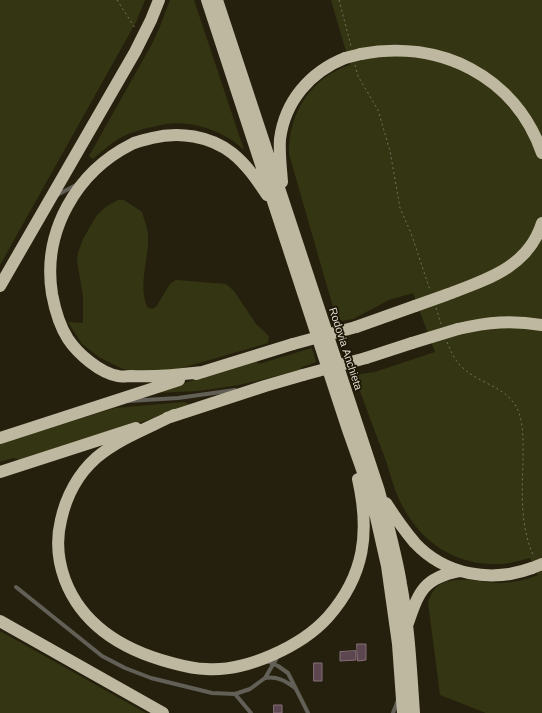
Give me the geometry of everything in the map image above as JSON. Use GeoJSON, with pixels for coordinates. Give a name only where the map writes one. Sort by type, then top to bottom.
{"type":"FeatureCollection","features":[{"type":"Feature","properties":{"kind":"highway"},"geometry":{"type":"LineString","coordinates":[[0,286],[142,39],[159,0]]}},
{"type":"Feature","properties":{"kind":"highway","name":"Rodovia Anchieta"},"geometry":{"type":"LineString","coordinates":[[206,0],[379,491],[402,585],[414,713]]}},
{"type":"Feature","properties":{"kind":"highway","name":"Rodovia Anchieta"},"geometry":{"type":"LineString","coordinates":[[217,0],[347,427],[371,495],[387,566],[398,644],[403,713]]}},
{"type":"Feature","properties":{"kind":"highway"},"geometry":{"type":"LineString","coordinates":[[280,207],[280,148],[283,125],[286,114],[292,102],[307,82],[323,68],[345,58],[361,54],[388,50],[417,51],[447,58],[465,65],[487,78],[509,99],[528,122],[542,153]]}},
{"type":"Feature","properties":{"kind":"highway"},"geometry":{"type":"LineString","coordinates":[[203,372],[165,377],[118,376],[101,368],[84,357],[66,335],[56,312],[53,297],[50,272],[51,255],[55,234],[60,219],[84,180],[100,165],[133,143],[163,135],[180,134],[198,137],[213,142],[231,152],[245,165],[280,207]]}},
{"type":"Feature","properties":{"kind":"highway"},"geometry":{"type":"LineString","coordinates":[[0,438],[203,372],[356,326],[485,281],[506,270],[517,261],[536,238],[542,223]]}},
{"type":"Feature","properties":{"kind":"highway"},"geometry":{"type":"LineString","coordinates":[[0,472],[265,386],[366,358],[458,329],[501,322],[542,325]]}},
{"type":"Feature","properties":{"kind":"highway"},"geometry":{"type":"LineString","coordinates":[[174,415],[109,449],[95,459],[84,471],[68,497],[63,510],[58,541],[59,559],[62,573],[75,602],[94,624],[107,634],[134,650],[150,656],[188,667],[206,670],[268,662],[282,650],[309,634],[322,624],[332,613],[348,589],[360,561],[365,529],[362,496],[347,427]]}},
{"type":"Feature","properties":{"kind":"highway"},"geometry":{"type":"LineString","coordinates":[[379,491],[402,527],[416,544],[427,554],[447,566],[460,571],[475,574],[501,576],[522,572],[537,566]]}},
{"type":"Feature","properties":{"kind":"highway"},"geometry":{"type":"LineString","coordinates":[[407,626],[415,603],[427,584],[442,576],[460,571]]}},
{"type":"Feature","properties":{"kind":"highway"},"geometry":{"type":"LineString","coordinates":[[0,621],[163,713]]}},
{"type":"Feature","properties":{"kind":"lane"},"geometry":{"type":"LineString","coordinates":[[50,199],[84,180]]}},
{"type":"Feature","properties":{"kind":"lane"},"geometry":{"type":"LineString","coordinates":[[112,402],[178,398],[265,386]]}},
{"type":"Feature","properties":{"kind":"lane"},"geometry":{"type":"LineString","coordinates":[[16,587],[102,656],[125,668],[152,678],[212,693],[235,694],[250,689],[264,678],[268,662],[288,673],[308,713]]}},
{"type":"Feature","properties":{"kind":"lane"},"geometry":{"type":"LineString","coordinates":[[264,678],[279,678],[296,688]]}},
{"type":"Feature","properties":{"kind":"lane"},"geometry":{"type":"LineString","coordinates":[[393,713],[401,686]]}},
{"type":"Feature","properties":{"kind":"lane"},"geometry":{"type":"LineString","coordinates":[[235,694],[251,713]]}},
{"type":"Feature","properties":{"kind":"path"},"geometry":{"type":"LineString","coordinates":[[117,0],[142,39]]}},
{"type":"Feature","properties":{"kind":"shaded area"},"geometry":{"type":"Polygon","coordinates":[[[0,0],[145,0],[136,22],[0,265],[0,0]]]}},
{"type":"Feature","properties":{"kind":"shaded area"},"geometry":{"type":"Polygon","coordinates":[[[170,0],[194,0],[244,150],[226,137],[205,128],[194,125],[172,124],[159,125],[123,136],[93,159],[89,156],[152,44],[170,0]]]}},
{"type":"Feature","properties":{"kind":"shaded area"},"geometry":{"type":"Polygon","coordinates":[[[331,0],[542,0],[542,713],[486,713],[440,695],[428,602],[433,591],[440,585],[455,580],[503,583],[523,580],[538,575],[530,558],[503,564],[479,563],[466,560],[441,549],[420,531],[403,507],[395,490],[386,461],[354,375],[375,372],[435,352],[413,293],[389,300],[353,319],[342,321],[335,314],[289,154],[293,125],[304,99],[324,78],[350,65],[331,0]]]}},
{"type":"Feature","properties":{"kind":"shaded area"},"geometry":{"type":"Polygon","coordinates":[[[118,200],[124,200],[142,212],[147,227],[148,245],[144,280],[144,298],[147,307],[152,309],[156,307],[170,284],[176,280],[226,284],[234,291],[256,324],[269,336],[268,343],[168,372],[148,373],[123,369],[99,357],[82,344],[68,322],[83,323],[83,296],[77,261],[78,253],[83,239],[97,215],[107,206],[118,200]]]}},
{"type":"Feature","properties":{"kind":"shaded area"},"geometry":{"type":"Polygon","coordinates":[[[312,348],[316,362],[302,367],[298,371],[239,385],[198,391],[155,393],[255,360],[259,364],[312,348]]]}},
{"type":"Feature","properties":{"kind":"shaded area"},"geometry":{"type":"Polygon","coordinates":[[[184,402],[192,406],[20,460],[13,458],[0,462],[0,443],[115,408],[184,402]]]}},
{"type":"Feature","properties":{"kind":"shaded area"},"geometry":{"type":"Polygon","coordinates":[[[0,631],[146,713],[0,713],[0,631]]]}},
{"type":"Feature","properties":{"kind":"building"},"geometry":{"type":"Polygon","coordinates":[[[357,644],[366,644],[366,660],[358,661],[357,644]]]}},
{"type":"Feature","properties":{"kind":"building"},"geometry":{"type":"Polygon","coordinates":[[[356,651],[356,660],[340,661],[340,652],[356,651]]]}},
{"type":"Feature","properties":{"kind":"building"},"geometry":{"type":"Polygon","coordinates":[[[314,663],[322,663],[322,681],[314,681],[314,663]]]}},
{"type":"Feature","properties":{"kind":"building"},"geometry":{"type":"Polygon","coordinates":[[[274,705],[282,705],[282,713],[274,713],[274,705]]]}}]}
